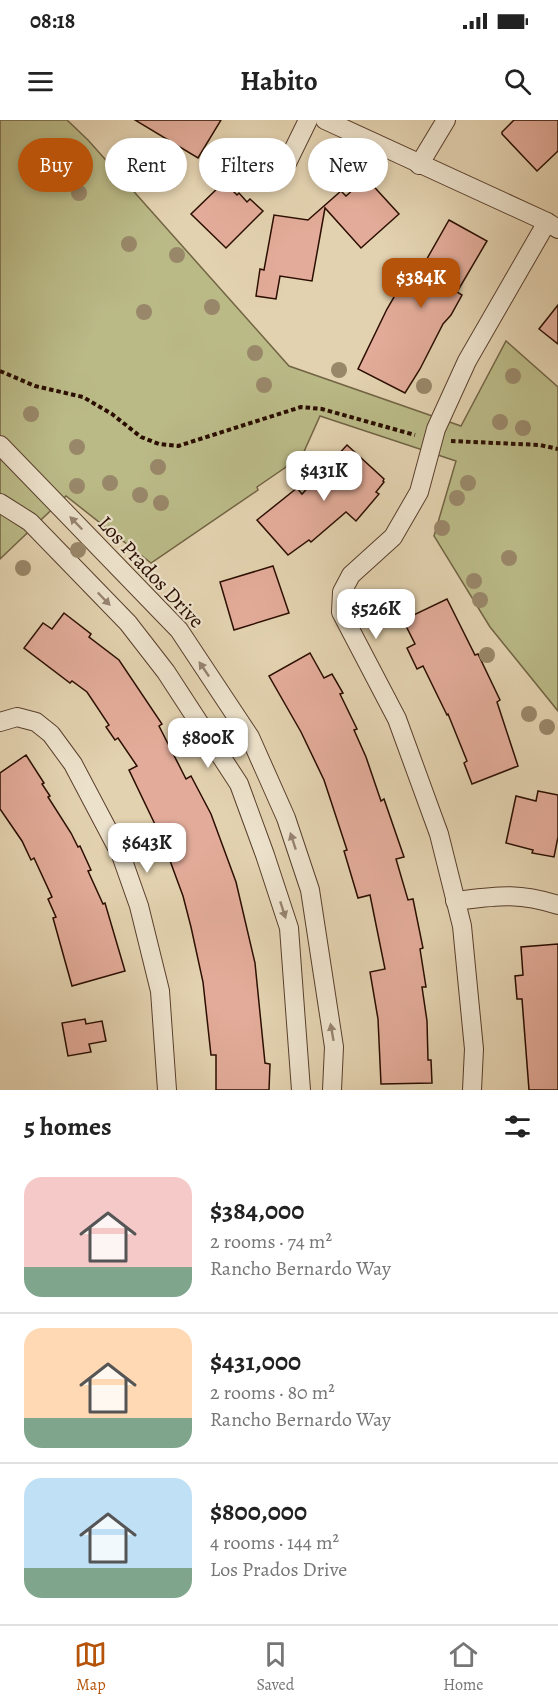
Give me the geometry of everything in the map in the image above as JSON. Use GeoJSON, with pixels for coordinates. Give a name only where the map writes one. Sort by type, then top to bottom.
{"type":"FeatureCollection","features":[{"type":"Feature","properties":{"kind":"street"},"geometry":{"type":"LineString","coordinates":[[296,144],[308,120]]}},
{"type":"Feature","properties":{"kind":"street"},"geometry":{"type":"LineString","coordinates":[[325,120],[553,226],[467,362],[436,429],[419,492],[393,537],[351,575],[342,591],[341,612],[397,719],[439,834],[462,926],[474,1049],[472,1090]]}},
{"type":"Feature","properties":{"kind":"street"},"geometry":{"type":"LineString","coordinates":[[419,165],[446,120]]}},
{"type":"Feature","properties":{"kind":"street","name":"Los Prados Drive"},"geometry":{"type":"LineString","coordinates":[[0,445],[179,630],[250,737],[285,818],[310,891],[334,1047],[332,1090]]}},
{"type":"Feature","properties":{"kind":"street"},"geometry":{"type":"LineString","coordinates":[[0,503],[30,522],[128,623],[166,672],[238,784],[289,928],[301,1090]]}},
{"type":"Feature","properties":{"kind":"street"},"geometry":{"type":"LineString","coordinates":[[8,719],[36,722],[51,734],[73,764],[121,855],[140,906],[160,991],[167,1090]]}},
{"type":"Feature","properties":{"kind":"street"},"geometry":{"type":"LineString","coordinates":[[455,901],[502,895],[532,897],[558,905]]}},
{"type":"Feature","properties":{"kind":"path"},"geometry":{"type":"LineString","coordinates":[[0,371],[35,386],[83,397],[112,414],[141,437],[159,444],[178,446],[300,407],[322,409],[433,440],[540,445],[558,449]]}},
{"type":"Feature","properties":{"kind":"green space"},"geometry":{"type":"Polygon","coordinates":[[[0,120],[67,120],[86,138],[18,138],[18,192],[93,192],[93,146],[105,159],[105,192],[134,192],[289,366],[461,426],[506,341],[558,387],[558,711],[490,627],[434,536],[456,461],[320,416],[302,456],[257,487],[258,490],[151,563],[66,496],[0,559],[0,120]]]}},
{"type":"Feature","properties":{"kind":"building"},"geometry":{"type":"Polygon","coordinates":[[[135,120],[221,120],[210,138],[199,138],[198,158],[187,151],[187,138],[165,138],[135,120]]]}},
{"type":"Feature","properties":{"kind":"building"},"geometry":{"type":"Polygon","coordinates":[[[514,120],[558,120],[558,151],[537,171],[502,134],[514,120]]]}},
{"type":"Feature","properties":{"kind":"building"},"geometry":{"type":"Polygon","coordinates":[[[214,192],[234,192],[237,195],[239,193],[247,202],[250,199],[263,211],[226,248],[191,214],[214,192]]]}},
{"type":"Feature","properties":{"kind":"building"},"geometry":{"type":"Polygon","coordinates":[[[340,192],[346,196],[350,192],[379,192],[399,214],[361,248],[325,208],[312,281],[280,276],[276,299],[256,296],[260,269],[264,270],[274,215],[308,220],[340,192]]]}},
{"type":"Feature","properties":{"kind":"building"},"geometry":{"type":"Polygon","coordinates":[[[449,220],[487,241],[457,292],[462,295],[443,324],[405,393],[358,369],[387,309],[412,266],[420,271],[449,220]]]}},
{"type":"Feature","properties":{"kind":"building"},"geometry":{"type":"Polygon","coordinates":[[[558,305],[558,344],[539,329],[558,305]]]}},
{"type":"Feature","properties":{"kind":"building"},"geometry":{"type":"Polygon","coordinates":[[[347,445],[384,479],[376,492],[379,494],[356,521],[346,512],[311,542],[309,540],[288,555],[257,520],[297,488],[302,494],[347,445]]]}},
{"type":"Feature","properties":{"kind":"building"},"geometry":{"type":"Polygon","coordinates":[[[273,566],[289,613],[234,630],[220,582],[273,566]]]}},
{"type":"Feature","properties":{"kind":"building"},"geometry":{"type":"Polygon","coordinates":[[[447,599],[475,655],[478,654],[500,700],[497,702],[518,766],[472,784],[464,763],[467,761],[448,714],[423,666],[417,669],[407,648],[415,644],[403,620],[447,599]]]}},
{"type":"Feature","properties":{"kind":"building"},"geometry":{"type":"Polygon","coordinates":[[[64,613],[91,634],[89,637],[119,660],[162,724],[159,726],[186,779],[191,776],[211,814],[236,882],[255,963],[265,1063],[270,1064],[269,1090],[216,1090],[216,1055],[211,1055],[203,982],[191,927],[183,896],[162,839],[129,770],[137,766],[118,738],[115,740],[106,727],[109,725],[87,692],[72,681],[70,683],[24,648],[43,623],[52,629],[64,613]]]}},
{"type":"Feature","properties":{"kind":"building"},"geometry":{"type":"Polygon","coordinates":[[[310,653],[324,678],[332,674],[343,693],[340,694],[357,729],[354,730],[381,801],[384,799],[404,857],[396,859],[408,900],[413,899],[423,948],[420,949],[426,987],[422,987],[432,1083],[381,1084],[378,1019],[370,972],[385,969],[370,895],[358,898],[344,851],[347,850],[324,780],[301,732],[269,676],[310,653]]]}},
{"type":"Feature","properties":{"kind":"building"},"geometry":{"type":"Polygon","coordinates":[[[26,755],[44,783],[42,784],[50,796],[48,797],[78,847],[80,846],[91,870],[88,871],[103,904],[105,903],[125,971],[72,986],[53,918],[56,917],[48,899],[52,897],[34,858],[31,860],[22,841],[0,809],[0,773],[26,755]]]}},
{"type":"Feature","properties":{"kind":"building"},"geometry":{"type":"Polygon","coordinates":[[[538,791],[558,795],[558,837],[554,857],[532,853],[533,850],[506,843],[516,796],[536,801],[538,791]]]}},
{"type":"Feature","properties":{"kind":"building"},"geometry":{"type":"Polygon","coordinates":[[[558,944],[558,1090],[529,1090],[522,999],[517,999],[515,976],[523,975],[521,947],[558,944]]]}},
{"type":"Feature","properties":{"kind":"building"},"geometry":{"type":"Polygon","coordinates":[[[85,1019],[86,1024],[102,1021],[106,1041],[89,1044],[91,1052],[68,1056],[62,1023],[85,1019]]]}}]}
